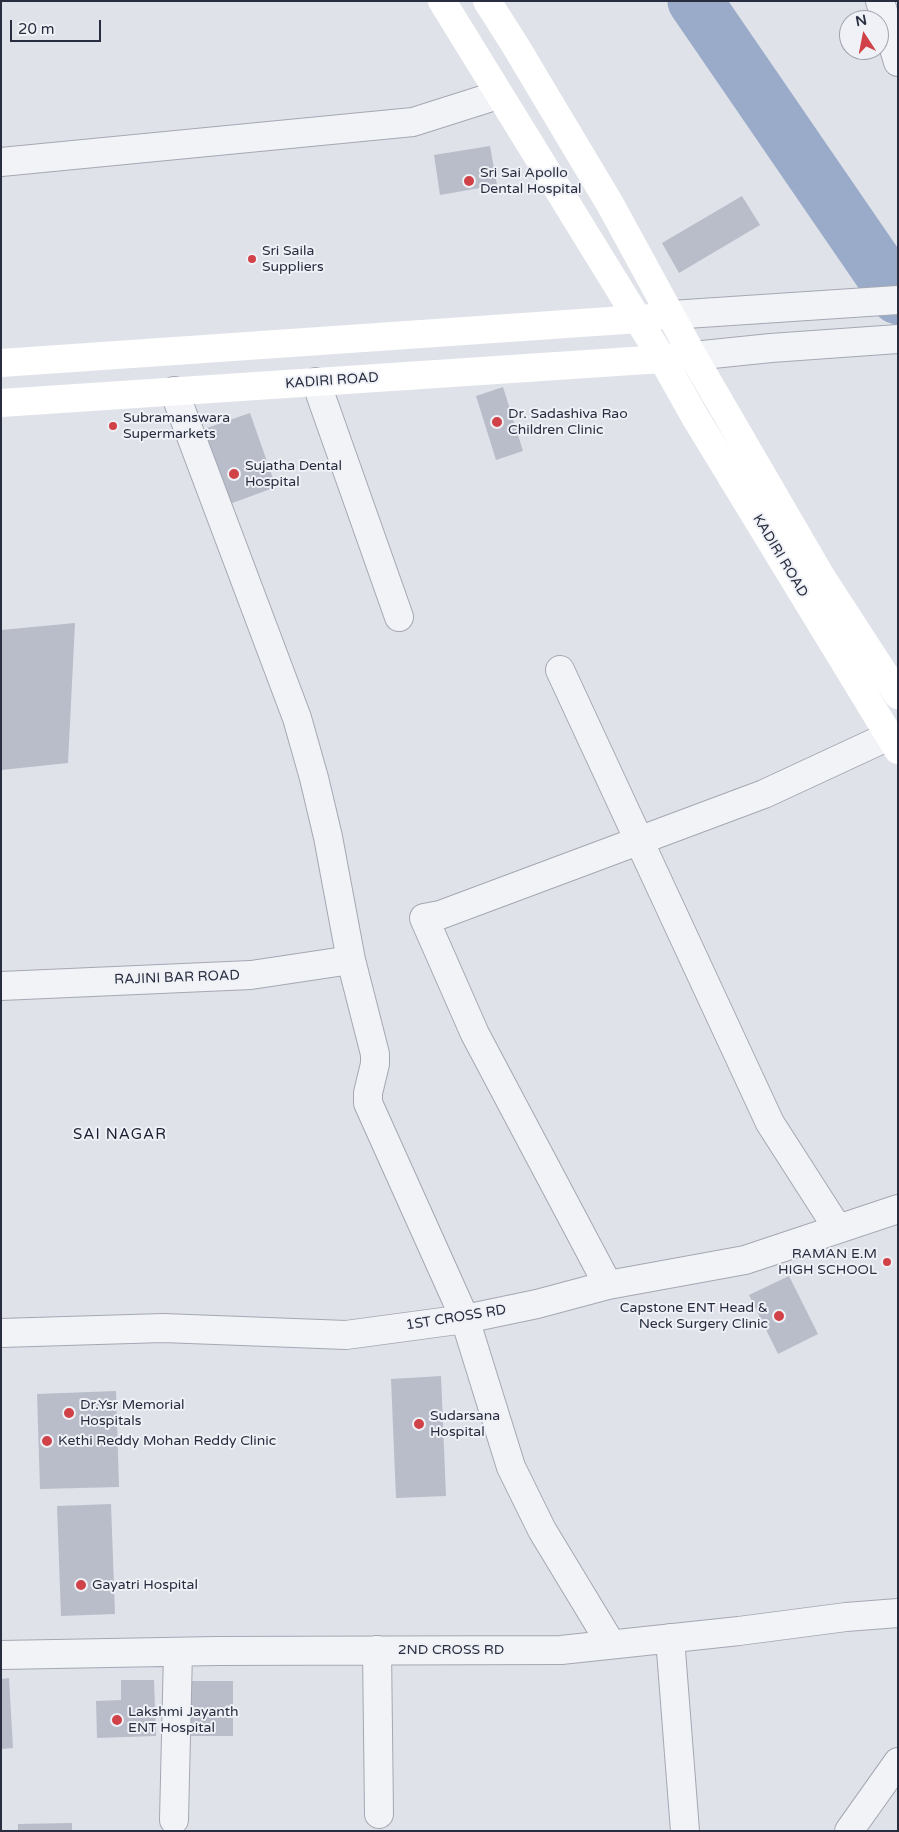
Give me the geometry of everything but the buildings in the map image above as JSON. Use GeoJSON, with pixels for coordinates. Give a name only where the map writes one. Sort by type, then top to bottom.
{"type":"FeatureCollection","features":[{"type":"Feature","properties":{"kind":"main road","name":"KADIRI ROAD"},"geometry":{"type":"LineString","coordinates":[[442,1],[498,95],[663,360],[695,417],[894,743]]}},
{"type":"Feature","properties":{"kind":"main road","name":"KADIRI ROAD"},"geometry":{"type":"LineString","coordinates":[[487,1],[515,44],[610,204],[694,356],[822,578],[898,695]]}},
{"type":"Feature","properties":{"kind":"main road"},"geometry":{"type":"LineString","coordinates":[[1,363],[638,319],[672,315]]}},
{"type":"Feature","properties":{"kind":"main road","name":"KADIRI ROAD"},"geometry":{"type":"LineString","coordinates":[[1,403],[663,360],[694,356]]}},
{"type":"Feature","properties":{"kind":"street"},"geometry":{"type":"LineString","coordinates":[[880,1],[898,62]]}},
{"type":"Feature","properties":{"kind":"street"},"geometry":{"type":"LineString","coordinates":[[1,162],[413,122],[498,95]]}},
{"type":"Feature","properties":{"kind":"street"},"geometry":{"type":"LineString","coordinates":[[672,315],[898,300]]}},
{"type":"Feature","properties":{"kind":"street"},"geometry":{"type":"LineString","coordinates":[[694,356],[771,348],[898,339]]}},
{"type":"Feature","properties":{"kind":"street"},"geometry":{"type":"LineString","coordinates":[[316,382],[398,617]]}},
{"type":"Feature","properties":{"kind":"street"},"geometry":{"type":"LineString","coordinates":[[174,391],[297,718],[314,778],[328,837],[352,960],[375,1054],[368,1103],[464,1319],[511,1466],[542,1530],[611,1644]]}},
{"type":"Feature","properties":{"kind":"street"},"geometry":{"type":"LineString","coordinates":[[560,670],[770,1122],[838,1229]]}},
{"type":"Feature","properties":{"kind":"street"},"geometry":{"type":"LineString","coordinates":[[608,1285],[476,1034],[424,918],[440,915],[639,841],[894,743]]}},
{"type":"Feature","properties":{"kind":"street","name":"RAJINI BAR ROAD"},"geometry":{"type":"LineString","coordinates":[[1,986],[251,975],[352,960]]}},
{"type":"Feature","properties":{"kind":"street","name":"1ST CROSS RD"},"geometry":{"type":"LineString","coordinates":[[1,1333],[164,1328],[346,1335],[464,1319],[537,1304],[608,1285],[745,1260],[898,1209]]}},
{"type":"Feature","properties":{"kind":"street","name":"2ND CROSS RD"},"geometry":{"type":"LineString","coordinates":[[1,1655],[377,1650],[561,1650],[898,1613]]}},
{"type":"Feature","properties":{"kind":"street"},"geometry":{"type":"LineString","coordinates":[[670,1638],[686,1831]]}},
{"type":"Feature","properties":{"kind":"street"},"geometry":{"type":"LineString","coordinates":[[377,1650],[379,1814]]}},
{"type":"Feature","properties":{"kind":"street"},"geometry":{"type":"LineString","coordinates":[[174,1820],[178,1652]]}},
{"type":"Feature","properties":{"kind":"street"},"geometry":{"type":"LineString","coordinates":[[849,1831],[898,1762]]}},
{"type":"Feature","properties":{"kind":"waterway"},"geometry":{"type":"LineString","coordinates":[[695,1],[898,297]]}},
{"type":"Feature","properties":{"kind":"place","name":"Sri Sai Apollo Dental Hospital"},"geometry":{"type":"Point","coordinates":[469,181]}},
{"type":"Feature","properties":{"kind":"place","name":"Sri Saila Suppliers"},"geometry":{"type":"Point","coordinates":[252,259]}},
{"type":"Feature","properties":{"kind":"place","name":"Dr. Sadashiva Rao Children Clinic"},"geometry":{"type":"Point","coordinates":[497,422]}},
{"type":"Feature","properties":{"kind":"place","name":"Subramanswara Supermarkets"},"geometry":{"type":"Point","coordinates":[113,426]}},
{"type":"Feature","properties":{"kind":"place","name":"Sujatha Dental Hospital"},"geometry":{"type":"Point","coordinates":[234,474]}},
{"type":"Feature","properties":{"kind":"place","name":"RAMAN E.M HIGH SCHOOL"},"geometry":{"type":"Point","coordinates":[887,1262]}},
{"type":"Feature","properties":{"kind":"place","name":"Capstone ENT Head & Neck Surgery Clinic"},"geometry":{"type":"Point","coordinates":[779,1316]}},
{"type":"Feature","properties":{"kind":"place","name":"Dr.Ysr Memorial Hospitals"},"geometry":{"type":"Point","coordinates":[69,1413]}},
{"type":"Feature","properties":{"kind":"place","name":"Sudarsana Hospital"},"geometry":{"type":"Point","coordinates":[419,1424]}},
{"type":"Feature","properties":{"kind":"place","name":"Kethi Reddy Mohan Reddy Clinic"},"geometry":{"type":"Point","coordinates":[47,1441]}},
{"type":"Feature","properties":{"kind":"place","name":"Gayatri Hospital"},"geometry":{"type":"Point","coordinates":[81,1585]}},
{"type":"Feature","properties":{"kind":"place","name":"Lakshmi Jayanth ENT Hospital"},"geometry":{"type":"Point","coordinates":[117,1720]}},
{"type":"Feature","properties":{"kind":"district","name":"SAI NAGAR"},"geometry":{"type":"Point","coordinates":[120,1135]}}]}
